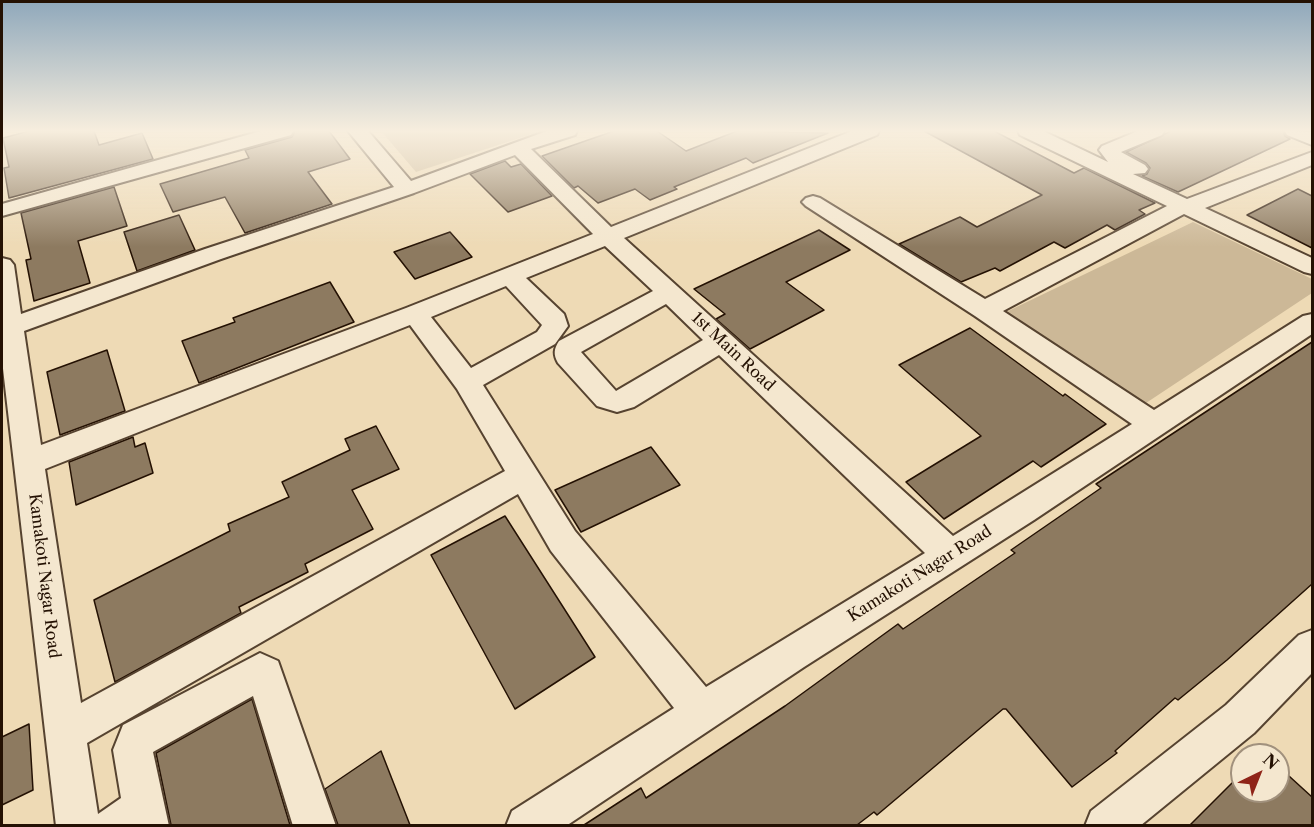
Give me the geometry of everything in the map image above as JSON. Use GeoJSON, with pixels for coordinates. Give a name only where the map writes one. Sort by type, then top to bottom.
{"type":"FeatureCollection","features":[{"type":"Feature","properties":{"kind":"street"},"geometry":{"type":"LineString","coordinates":[[2,210],[148,170]]}},
{"type":"Feature","properties":{"kind":"street"},"geometry":{"type":"LineString","coordinates":[[390,170],[407,189]]}},
{"type":"Feature","properties":{"kind":"street"},"geometry":{"type":"LineString","coordinates":[[10,327],[458,170]]}},
{"type":"Feature","properties":{"kind":"street","name":"1st Main Road"},"geometry":{"type":"LineString","coordinates":[[541,170],[607,236],[950,555]]}},
{"type":"Feature","properties":{"kind":"street"},"geometry":{"type":"LineString","coordinates":[[30,462],[415,314],[775,170]]}},
{"type":"Feature","properties":{"kind":"street"},"geometry":{"type":"LineString","coordinates":[[1112,170],[1312,253]]}},
{"type":"Feature","properties":{"kind":"street"},"geometry":{"type":"LineString","coordinates":[[1137,170],[1194,204],[1312,267]]}},
{"type":"Feature","properties":{"kind":"street"},"geometry":{"type":"LineString","coordinates":[[984,310],[1194,204],[1282,170]]}},
{"type":"Feature","properties":{"kind":"street"},"geometry":{"type":"LineString","coordinates":[[813,202],[984,310],[1154,425]]}},
{"type":"Feature","properties":{"kind":"street","name":"Kamakoti Nagar Road"},"geometry":{"type":"LineString","coordinates":[[2,265],[78,825]]}},
{"type":"Feature","properties":{"kind":"street"},"geometry":{"type":"LineString","coordinates":[[467,382],[546,338],[555,326],[555,321],[509,276]]}},
{"type":"Feature","properties":{"kind":"street"},"geometry":{"type":"LineString","coordinates":[[668,292],[568,347],[567,356],[607,399],[618,402],[624,400],[721,341]]}},
{"type":"Feature","properties":{"kind":"street"},"geometry":{"type":"LineString","coordinates":[[415,314],[467,382],[563,541],[702,712]]}},
{"type":"Feature","properties":{"kind":"street","name":"Kamakoti Nagar Road"},"geometry":{"type":"LineString","coordinates":[[527,825],[1312,322]]}},
{"type":"Feature","properties":{"kind":"street"},"geometry":{"type":"LineString","coordinates":[[64,734],[524,476]]}},
{"type":"Feature","properties":{"kind":"street"},"geometry":{"type":"LineString","coordinates":[[1106,825],[1240,719],[1312,648]]}},
{"type":"Feature","properties":{"kind":"street"},"geometry":{"type":"LineString","coordinates":[[137,820],[133,750],[137,739],[257,672],[263,672],[315,825]]}},
{"type":"Feature","properties":{"kind":"street"},"geometry":{"type":"LineString","coordinates":[[136,693],[147,734]]}},
{"type":"Feature","properties":{"kind":"shaded area"},"geometry":{"type":"Polygon","coordinates":[[[1193,222],[1312,279],[1312,293],[1143,405],[1002,314],[1193,222]]]}},
{"type":"Feature","properties":{"kind":"building"},"geometry":{"type":"Polygon","coordinates":[[[4,170],[114,170],[9,198],[4,170]]]}},
{"type":"Feature","properties":{"kind":"building"},"geometry":{"type":"Polygon","coordinates":[[[209,170],[316,170],[308,172],[332,204],[245,233],[225,197],[173,212],[160,184],[209,170]]]}},
{"type":"Feature","properties":{"kind":"building"},"geometry":{"type":"Polygon","coordinates":[[[482,170],[526,170],[552,196],[508,212],[470,174],[482,170]]]}},
{"type":"Feature","properties":{"kind":"building"},"geometry":{"type":"Polygon","coordinates":[[[556,170],[717,170],[674,187],[677,189],[650,200],[635,189],[598,203],[578,186],[574,188],[556,170]]]}},
{"type":"Feature","properties":{"kind":"building"},"geometry":{"type":"Polygon","coordinates":[[[995,170],[1068,170],[1074,173],[1087,170],[1155,203],[1139,210],[1145,214],[1115,230],[1107,225],[1065,248],[1054,242],[1000,271],[995,268],[961,282],[899,244],[960,217],[977,227],[1042,195],[995,170]]]}},
{"type":"Feature","properties":{"kind":"building"},"geometry":{"type":"Polygon","coordinates":[[[1149,170],[1225,170],[1178,192],[1142,176],[1147,174],[1149,170]]]}},
{"type":"Feature","properties":{"kind":"building"},"geometry":{"type":"Polygon","coordinates":[[[114,187],[127,226],[78,241],[90,283],[34,301],[26,260],[31,259],[21,213],[114,187]]]}},
{"type":"Feature","properties":{"kind":"building"},"geometry":{"type":"Polygon","coordinates":[[[1298,189],[1312,196],[1312,248],[1247,215],[1298,189]]]}},
{"type":"Feature","properties":{"kind":"building"},"geometry":{"type":"Polygon","coordinates":[[[179,215],[195,250],[137,271],[124,232],[179,215]]]}},
{"type":"Feature","properties":{"kind":"building"},"geometry":{"type":"Polygon","coordinates":[[[819,230],[850,250],[786,282],[824,310],[750,349],[716,319],[725,314],[694,289],[819,230]]]}},
{"type":"Feature","properties":{"kind":"building"},"geometry":{"type":"Polygon","coordinates":[[[450,232],[472,257],[415,279],[394,252],[450,232]]]}},
{"type":"Feature","properties":{"kind":"building"},"geometry":{"type":"Polygon","coordinates":[[[330,282],[354,322],[199,383],[182,341],[235,322],[233,318],[330,282]]]}},
{"type":"Feature","properties":{"kind":"building"},"geometry":{"type":"Polygon","coordinates":[[[970,328],[1063,396],[1065,394],[1106,424],[1041,467],[1033,461],[944,519],[906,482],[981,436],[899,365],[970,328]]]}},
{"type":"Feature","properties":{"kind":"building"},"geometry":{"type":"Polygon","coordinates":[[[1312,342],[1312,584],[1227,660],[1178,700],[1175,698],[1115,751],[1117,753],[1072,787],[1006,709],[1003,709],[877,815],[874,812],[857,825],[584,825],[641,788],[646,798],[785,706],[898,624],[903,629],[1015,553],[1011,550],[1101,488],[1096,484],[1312,342]]]}},
{"type":"Feature","properties":{"kind":"building"},"geometry":{"type":"Polygon","coordinates":[[[107,350],[125,411],[60,435],[47,372],[107,350]]]}},
{"type":"Feature","properties":{"kind":"building"},"geometry":{"type":"Polygon","coordinates":[[[376,426],[399,469],[352,490],[373,529],[305,564],[308,572],[239,607],[241,613],[115,682],[94,600],[230,531],[228,524],[289,497],[282,482],[350,450],[345,439],[376,426]]]}},
{"type":"Feature","properties":{"kind":"building"},"geometry":{"type":"Polygon","coordinates":[[[133,437],[135,447],[145,443],[153,473],[76,505],[69,462],[133,437]]]}},
{"type":"Feature","properties":{"kind":"building"},"geometry":{"type":"Polygon","coordinates":[[[651,447],[680,485],[581,532],[555,490],[651,447]]]}},
{"type":"Feature","properties":{"kind":"building"},"geometry":{"type":"Polygon","coordinates":[[[505,516],[595,657],[515,709],[431,555],[505,516]]]}},
{"type":"Feature","properties":{"kind":"building"},"geometry":{"type":"Polygon","coordinates":[[[252,699],[290,825],[171,825],[156,753],[252,699]]]}},
{"type":"Feature","properties":{"kind":"building"},"geometry":{"type":"Polygon","coordinates":[[[29,724],[33,790],[2,805],[2,737],[29,724]]]}},
{"type":"Feature","properties":{"kind":"building"},"geometry":{"type":"Polygon","coordinates":[[[381,751],[410,825],[338,825],[325,789],[381,751]]]}},
{"type":"Feature","properties":{"kind":"building"},"geometry":{"type":"Polygon","coordinates":[[[1290,777],[1312,797],[1312,825],[1190,825],[1230,785],[1230,803],[1290,803],[1290,777]]]}}]}
